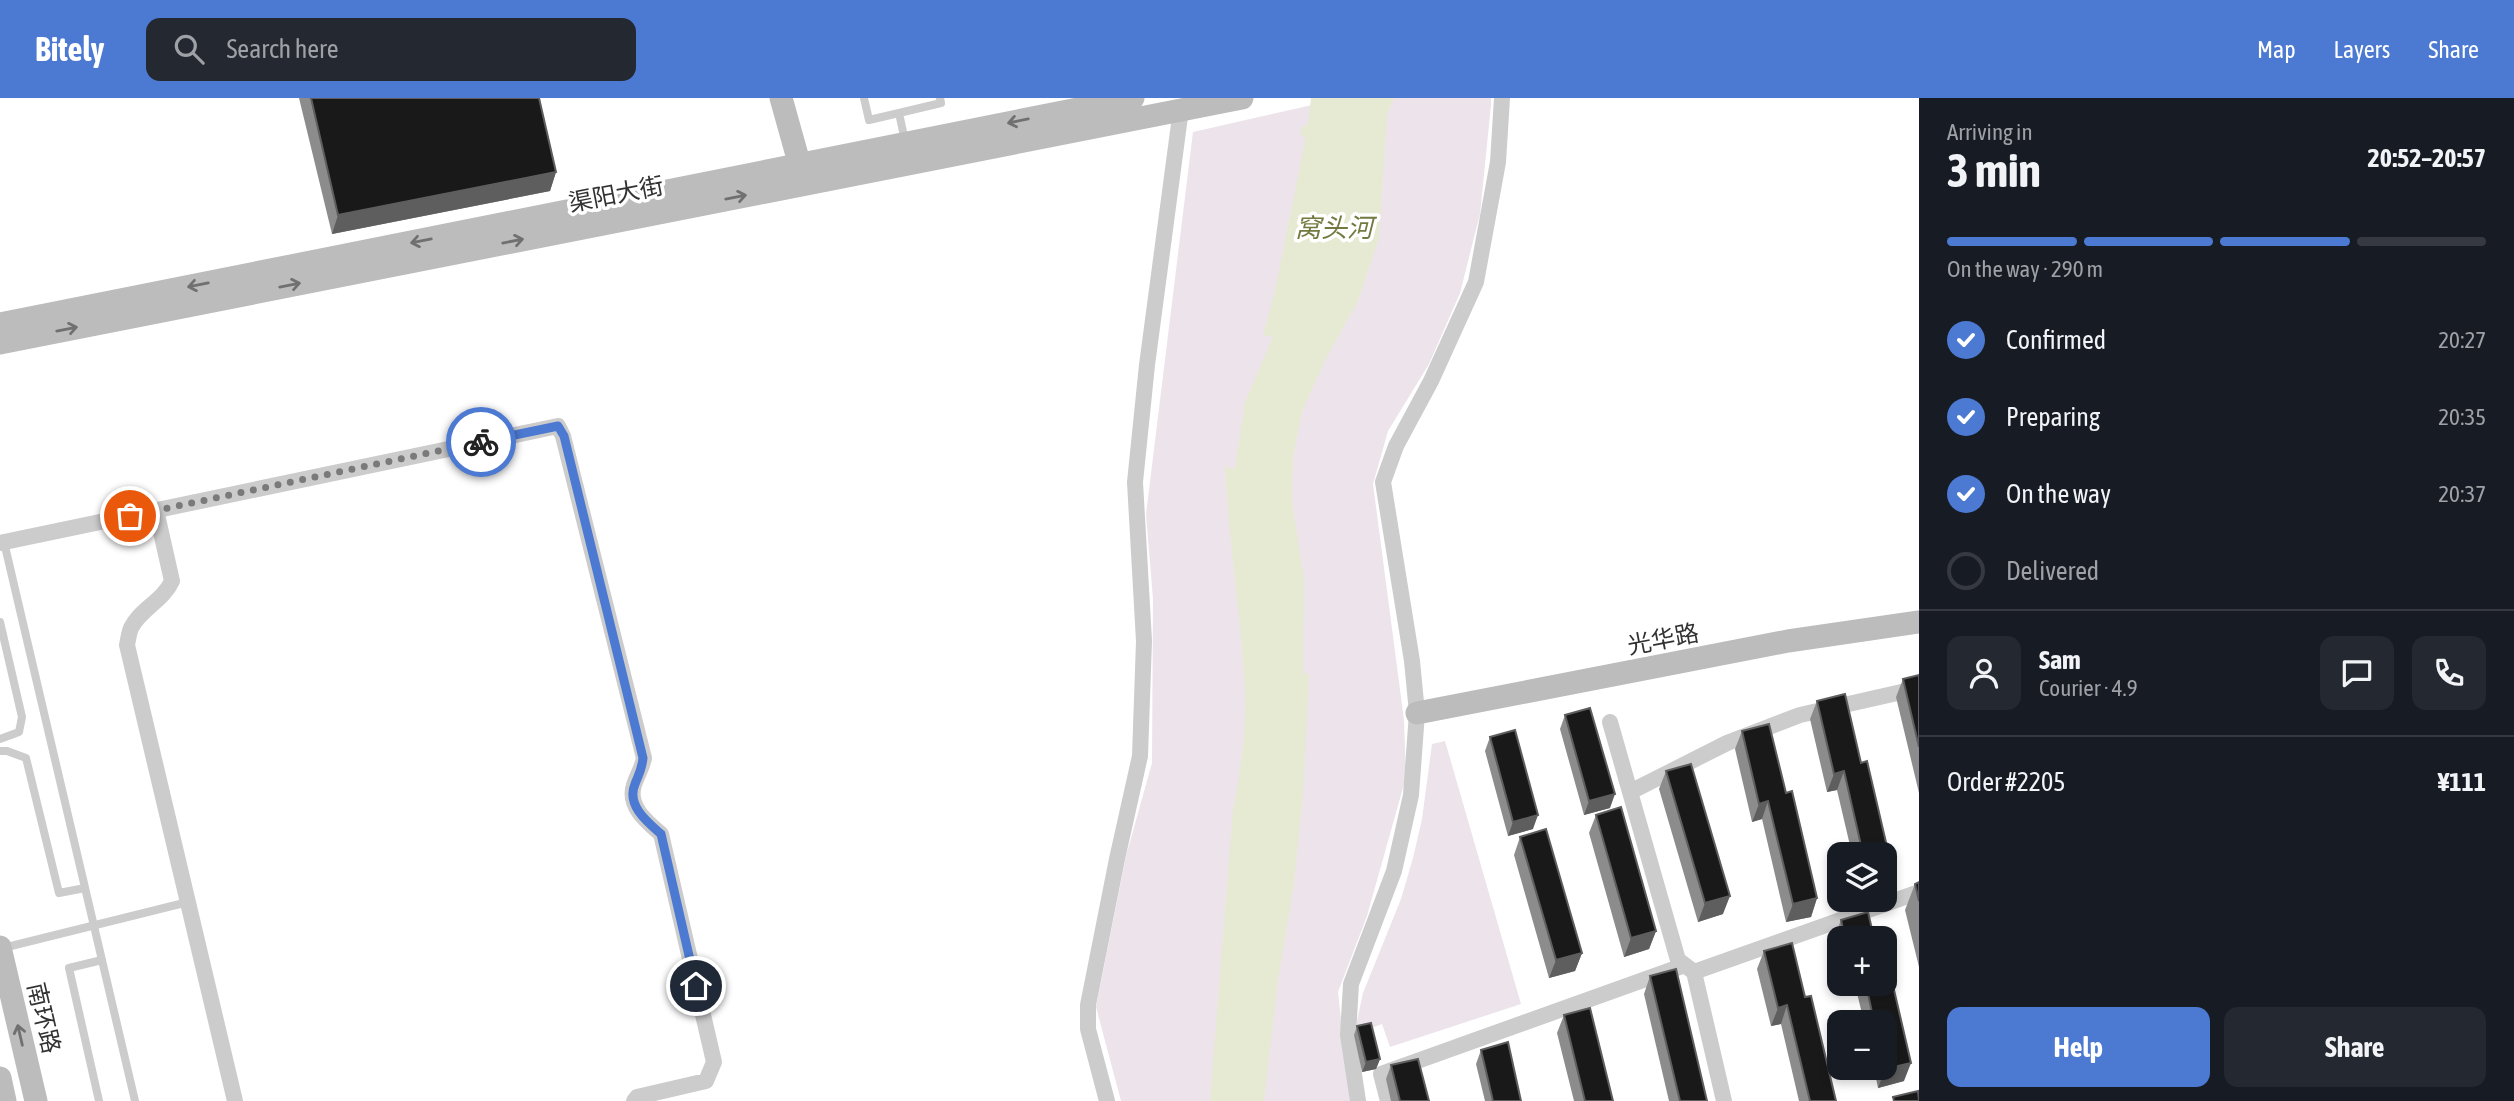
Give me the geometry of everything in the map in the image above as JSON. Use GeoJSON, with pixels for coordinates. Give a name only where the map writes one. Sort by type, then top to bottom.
{"type":"FeatureCollection","features":[{"type":"Feature","properties":{"kind":"main road"},"geometry":{"type":"LineString","coordinates":[[780,98],[800,166]]}},
{"type":"Feature","properties":{"kind":"main road","name":"渠阳大街"},"geometry":{"type":"LineString","coordinates":[[0,324],[800,166],[1053,110],[1133,98]]}},
{"type":"Feature","properties":{"kind":"main road","name":"渠阳大街"},"geometry":{"type":"LineString","coordinates":[[0,342],[1242,98]]}},
{"type":"Feature","properties":{"kind":"main road","name":"光华路"},"geometry":{"type":"LineString","coordinates":[[1417,713],[1788,641],[1919,622]]}},
{"type":"Feature","properties":{"kind":"main road","name":"南环路"},"geometry":{"type":"LineString","coordinates":[[0,948],[36,1101]]}},
{"type":"Feature","properties":{"kind":"main road"},"geometry":{"type":"LineString","coordinates":[[0,1078],[5,1101]]}},
{"type":"Feature","properties":{"kind":"street"},"geometry":{"type":"LineString","coordinates":[[1357,1101],[1348,1035],[1351,984],[1394,871],[1411,795],[1417,713],[1412,660],[1383,482],[1396,446],[1431,381],[1476,282],[1498,162],[1502,98]]}},
{"type":"Feature","properties":{"kind":"street"},"geometry":{"type":"LineString","coordinates":[[1107,1101],[1088,1029],[1088,1005],[1116,859],[1140,756],[1144,641],[1135,482],[1147,365],[1181,109]]}},
{"type":"Feature","properties":{"kind":"street"},"geometry":{"type":"LineString","coordinates":[[2,542],[558,426],[564,436],[643,758],[642,771],[634,786],[634,802],[643,818],[661,834],[714,1062],[706,1080],[637,1097],[634,1101]]}},
{"type":"Feature","properties":{"kind":"street"},"geometry":{"type":"LineString","coordinates":[[156,510],[172,582],[131,627],[127,645],[235,1101]]}},
{"type":"Feature","properties":{"kind":"street"},"geometry":{"type":"LineString","coordinates":[[1630,792],[1727,743],[1800,715],[1919,688]]}},
{"type":"Feature","properties":{"kind":"street"},"geometry":{"type":"LineString","coordinates":[[1610,722],[1678,960],[1689,969],[1724,1101]]}},
{"type":"Feature","properties":{"kind":"street"},"geometry":{"type":"LineString","coordinates":[[1388,1101],[1381,1074],[1919,892]]}},
{"type":"Feature","properties":{"kind":"lane"},"geometry":{"type":"LineString","coordinates":[[864,98],[869,120],[941,103],[940,98]]}},
{"type":"Feature","properties":{"kind":"lane"},"geometry":{"type":"LineString","coordinates":[[899,113],[905,144]]}},
{"type":"Feature","properties":{"kind":"lane"},"geometry":{"type":"LineString","coordinates":[[2,542],[4,562],[135,1101]]}},
{"type":"Feature","properties":{"kind":"lane"},"geometry":{"type":"LineString","coordinates":[[0,622],[22,717],[19,732],[0,739]]}},
{"type":"Feature","properties":{"kind":"lane"},"geometry":{"type":"LineString","coordinates":[[0,751],[26,758],[58,893],[85,888]]}},
{"type":"Feature","properties":{"kind":"lane"},"geometry":{"type":"LineString","coordinates":[[0,948],[188,902]]}},
{"type":"Feature","properties":{"kind":"lane"},"geometry":{"type":"LineString","coordinates":[[99,1101],[69,968],[102,960]]}},
{"type":"Feature","properties":{"kind":"shaded area"},"geometry":{"type":"Polygon","coordinates":[[[1343,98],[1491,98],[1480,214],[1460,293],[1429,364],[1388,431],[1373,484],[1404,720],[1406,777],[1367,916],[1338,992],[1350,1101],[1121,1101],[1096,1007],[1126,856],[1152,763],[1153,599],[1146,514],[1193,132],[1343,98]]]}},
{"type":"Feature","properties":{"kind":"shaded area"},"geometry":{"type":"Polygon","coordinates":[[[1445,741],[1521,1004],[1390,1047],[1382,1024],[1354,1035],[1363,993],[1401,899],[1413,858],[1422,819],[1432,744],[1445,741]]]}},
{"type":"Feature","properties":{"kind":"water","name":"窝头河"},"geometry":{"type":"Polygon","coordinates":[[[1311,98],[1394,98],[1387,114],[1379,238],[1358,301],[1324,362],[1302,412],[1293,457],[1292,501],[1304,579],[1303,673],[1309,674],[1303,794],[1294,883],[1278,980],[1264,1101],[1210,1101],[1233,810],[1245,721],[1243,664],[1225,467],[1235,469],[1245,402],[1273,337],[1263,335],[1275,291],[1306,137],[1300,135],[1302,127],[1308,124],[1311,98]]]}},
{"type":"Feature","properties":{"kind":"building"},"geometry":{"type":"Polygon","coordinates":[[[311,98],[539,98],[556,172],[338,215],[311,98]]]}},
{"type":"Feature","properties":{"kind":"building"},"geometry":{"type":"Polygon","coordinates":[[[1919,675],[1919,747],[1903,679],[1919,675]]]}},
{"type":"Feature","properties":{"kind":"building"},"geometry":{"type":"Polygon","coordinates":[[[1845,694],[1861,763],[1867,761],[1886,842],[1860,842],[1844,771],[1834,774],[1817,701],[1845,694]]]}},
{"type":"Feature","properties":{"kind":"building"},"geometry":{"type":"Polygon","coordinates":[[[1590,708],[1615,794],[1589,801],[1565,715],[1590,708]]]}},
{"type":"Feature","properties":{"kind":"building"},"geometry":{"type":"Polygon","coordinates":[[[1769,724],[1786,793],[1792,791],[1817,898],[1793,904],[1768,801],[1759,804],[1742,731],[1769,724]]]}},
{"type":"Feature","properties":{"kind":"building"},"geometry":{"type":"Polygon","coordinates":[[[1515,730],[1538,815],[1513,822],[1490,737],[1515,730]]]}},
{"type":"Feature","properties":{"kind":"building"},"geometry":{"type":"Polygon","coordinates":[[[1691,764],[1730,896],[1705,903],[1666,771],[1691,764]]]}},
{"type":"Feature","properties":{"kind":"building"},"geometry":{"type":"Polygon","coordinates":[[[1621,807],[1656,931],[1631,938],[1596,815],[1621,807]]]}},
{"type":"Feature","properties":{"kind":"building"},"geometry":{"type":"Polygon","coordinates":[[[1546,829],[1582,953],[1556,960],[1520,837],[1546,829]]]}},
{"type":"Feature","properties":{"kind":"building"},"geometry":{"type":"Polygon","coordinates":[[[1919,882],[1919,901],[1915,884],[1919,882]]]}},
{"type":"Feature","properties":{"kind":"building"},"geometry":{"type":"Polygon","coordinates":[[[1868,912],[1871,926],[1842,926],[1841,920],[1868,912]]]}},
{"type":"Feature","properties":{"kind":"building"},"geometry":{"type":"Polygon","coordinates":[[[1792,943],[1805,997],[1811,996],[1827,1063],[1827,1080],[1831,1080],[1836,1101],[1810,1101],[1787,1005],[1778,1008],[1764,951],[1792,943]]]}},
{"type":"Feature","properties":{"kind":"building"},"geometry":{"type":"Polygon","coordinates":[[[1676,969],[1707,1101],[1680,1101],[1650,976],[1676,969]]]}},
{"type":"Feature","properties":{"kind":"building"},"geometry":{"type":"Polygon","coordinates":[[[1869,996],[1895,996],[1911,1063],[1897,1066],[1897,1010],[1871,1010],[1869,996]]]}},
{"type":"Feature","properties":{"kind":"building"},"geometry":{"type":"Polygon","coordinates":[[[1590,1008],[1613,1101],[1585,1101],[1564,1015],[1590,1008]]]}},
{"type":"Feature","properties":{"kind":"building"},"geometry":{"type":"Polygon","coordinates":[[[1371,1023],[1380,1059],[1366,1062],[1357,1026],[1371,1023]]]}},
{"type":"Feature","properties":{"kind":"building"},"geometry":{"type":"Polygon","coordinates":[[[1508,1042],[1521,1101],[1493,1101],[1481,1050],[1508,1042]]]}},
{"type":"Feature","properties":{"kind":"building"},"geometry":{"type":"Polygon","coordinates":[[[1418,1059],[1429,1101],[1400,1101],[1391,1065],[1418,1059]]]}},
{"type":"Feature","properties":{"kind":"building"},"geometry":{"type":"Polygon","coordinates":[[[1918,1091],[1919,1101],[1894,1101],[1893,1097],[1918,1091]]]}},
{"type":"Feature","properties":{"kind":"way so far"},"geometry":{"type":"LineString","coordinates":[[130,516],[481,442]]}},
{"type":"Feature","properties":{"kind":"route"},"geometry":{"type":"LineString","coordinates":[[481,442],[558,426],[564,436],[643,758],[642,771],[634,786],[634,802],[643,818],[661,834],[696,986]]}}]}
